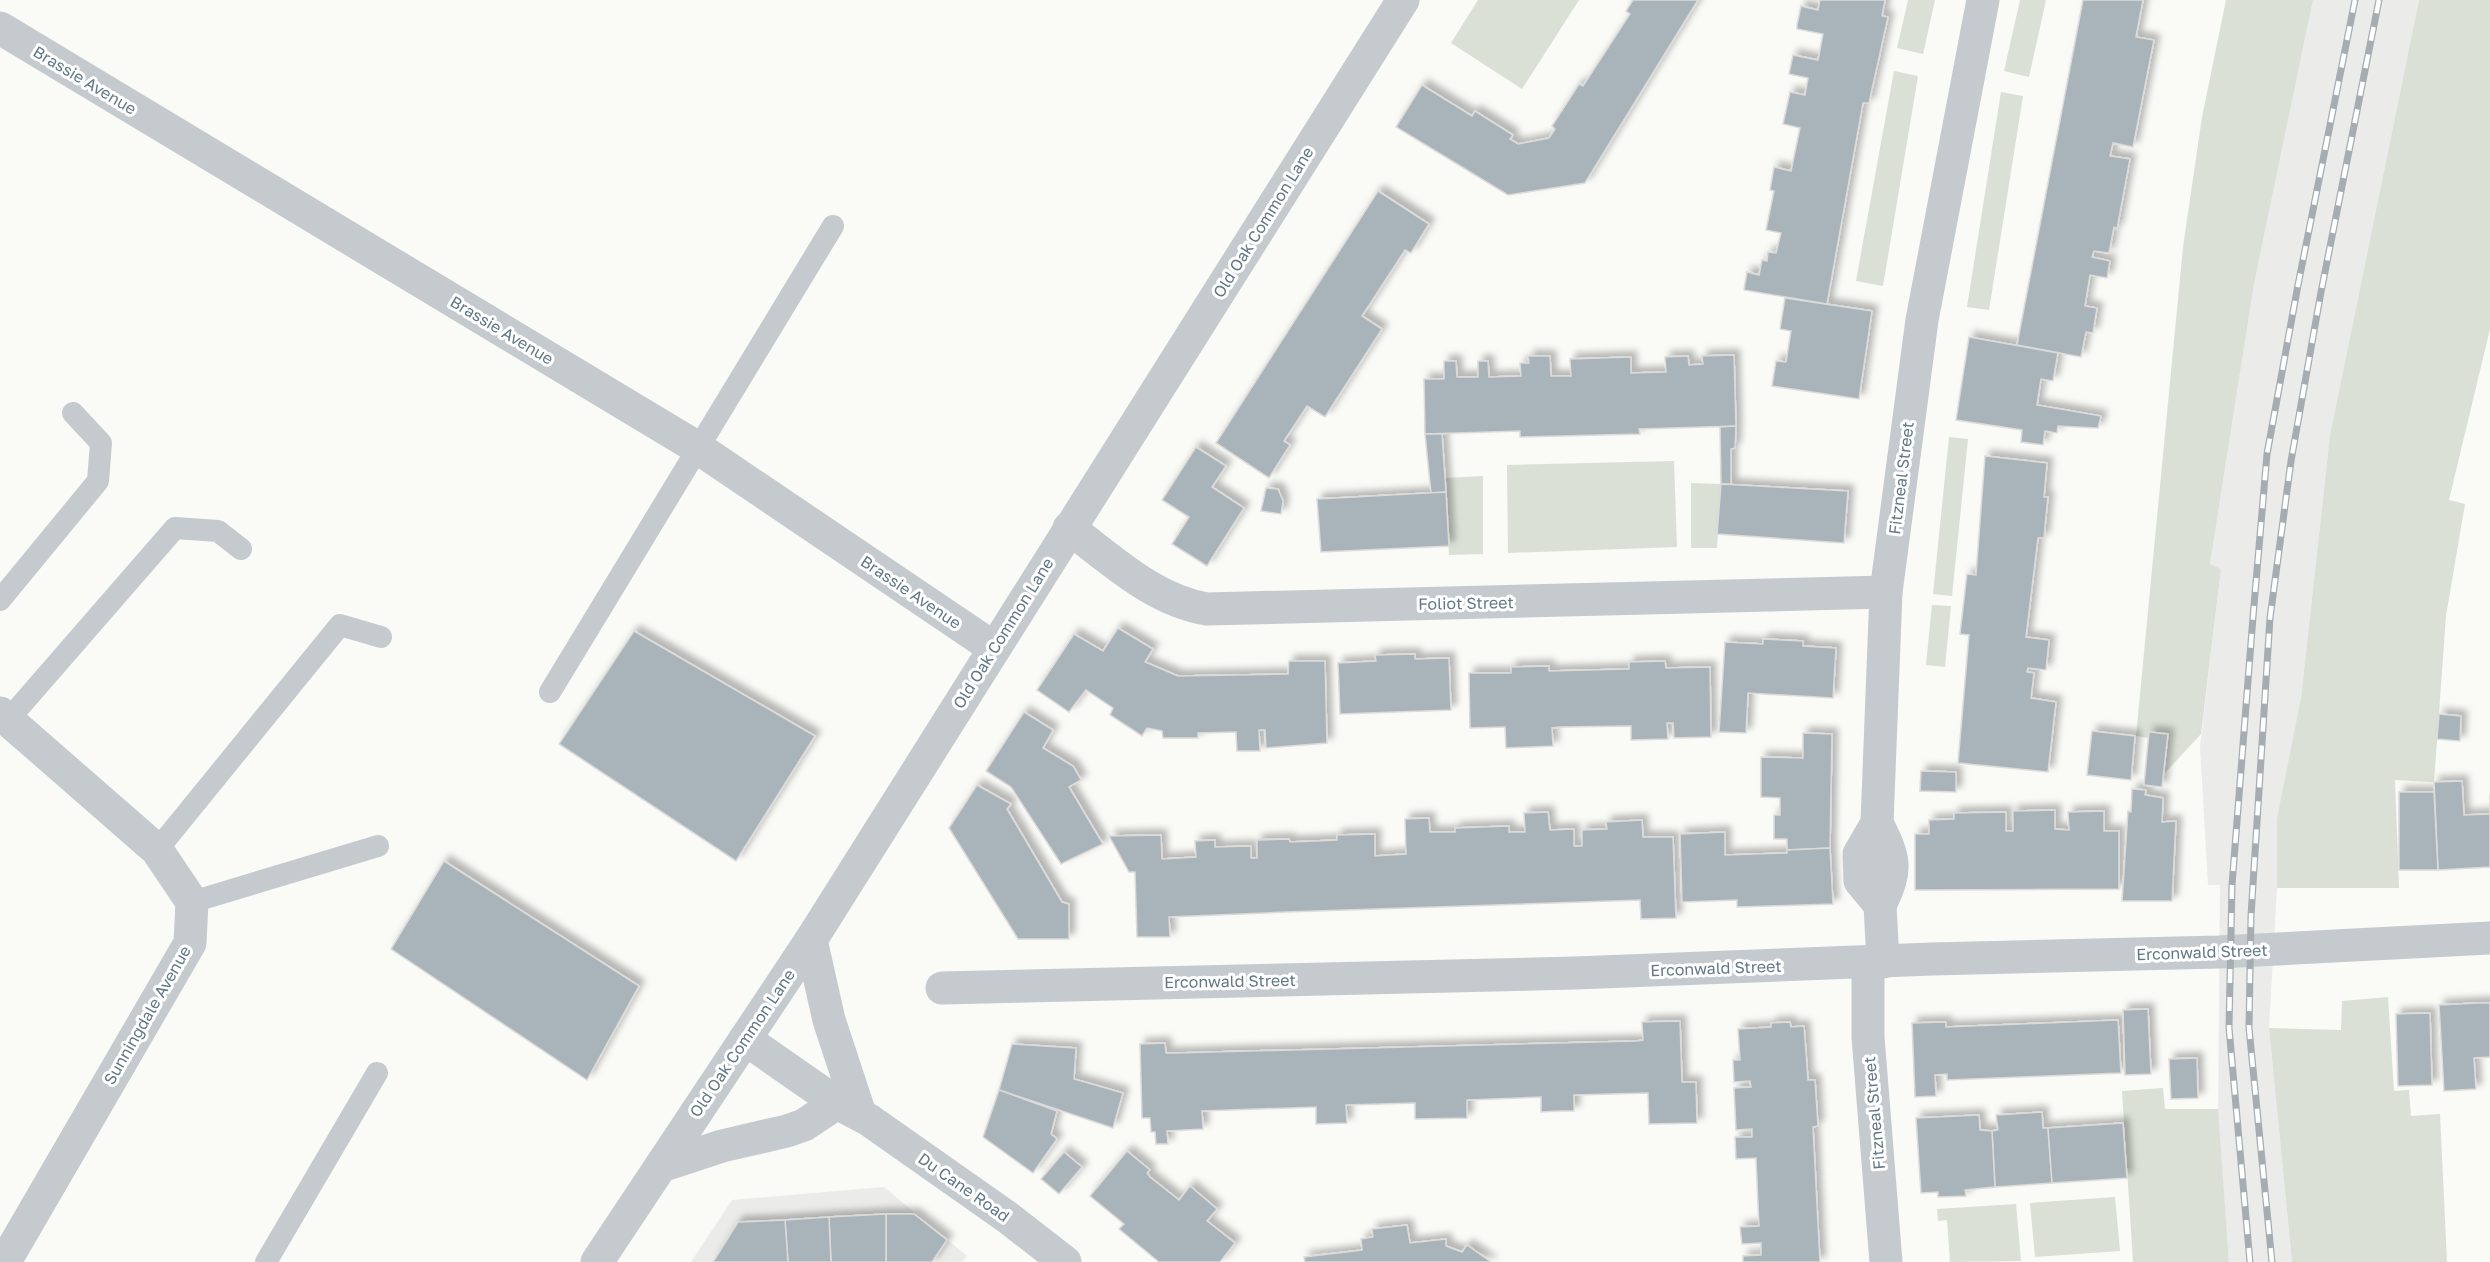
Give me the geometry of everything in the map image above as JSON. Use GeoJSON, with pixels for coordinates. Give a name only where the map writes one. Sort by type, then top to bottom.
{"type":"FeatureCollection","features":[{"type":"Feature","properties":{"kind":"street","name":"Old Oak Common Lane"},"geometry":{"type":"LineString","coordinates":[[597,1262],[811,940],[1403,0]]}},
{"type":"Feature","properties":{"kind":"street","name":"Fitzneal Street"},"geometry":{"type":"LineString","coordinates":[[1886,1262],[1868,1037],[1880,905],[1891,884],[1892,853],[1877,824],[1886,592],[1922,320],[1983,0]]}},
{"type":"Feature","properties":{"kind":"street","name":"Brassie Avenue"},"geometry":{"type":"LineString","coordinates":[[0,28],[698,448],[994,648]]}},
{"type":"Feature","properties":{"kind":"street","name":"Foliot Street"},"geometry":{"type":"LineString","coordinates":[[1070,528],[1162,596],[1187,606],[1207,609],[1886,592]]}},
{"type":"Feature","properties":{"kind":"street"},"geometry":{"type":"LineString","coordinates":[[4,717],[157,850],[192,902]]}},
{"type":"Feature","properties":{"kind":"street","name":"Sunningdale Avenue"},"geometry":{"type":"LineString","coordinates":[[12,1259],[190,943],[192,902]]}},
{"type":"Feature","properties":{"kind":"street","name":"Erconwald Street"},"geometry":{"type":"LineString","coordinates":[[942,988],[1575,973],[2230,951],[2490,938]]}},
{"type":"Feature","properties":{"kind":"street"},"geometry":{"type":"LineString","coordinates":[[661,1166],[722,1146],[787,1131],[849,1109],[811,940]]}},
{"type":"Feature","properties":{"kind":"street","name":"Du Cane Road"},"geometry":{"type":"LineString","coordinates":[[745,1039],[1007,1217],[1065,1262]]}},
{"type":"Feature","properties":{"kind":"lane"},"geometry":{"type":"LineString","coordinates":[[550,692],[833,226]]}},
{"type":"Feature","properties":{"kind":"lane"},"geometry":{"type":"LineString","coordinates":[[0,600],[98,481],[102,443],[73,413]]}},
{"type":"Feature","properties":{"kind":"lane"},"geometry":{"type":"LineString","coordinates":[[4,717],[175,528],[218,531],[241,549]]}},
{"type":"Feature","properties":{"kind":"lane"},"geometry":{"type":"LineString","coordinates":[[157,850],[340,625],[381,637]]}},
{"type":"Feature","properties":{"kind":"lane"},"geometry":{"type":"LineString","coordinates":[[192,902],[378,846]]}},
{"type":"Feature","properties":{"kind":"lane"},"geometry":{"type":"LineString","coordinates":[[266,1262],[377,1073]]}},
{"type":"Feature","properties":{"kind":"shaded area"},"geometry":{"type":"Polygon","coordinates":[[[1478,0],[1579,0],[1522,89],[1451,43],[1478,0]]]}},
{"type":"Feature","properties":{"kind":"shaded area"},"geometry":{"type":"Polygon","coordinates":[[[1908,0],[1935,0],[1923,54],[1897,48],[1908,0]]]}},
{"type":"Feature","properties":{"kind":"shaded area"},"geometry":{"type":"Polygon","coordinates":[[[2020,0],[2046,0],[2029,77],[2004,71],[2020,0]]]}},
{"type":"Feature","properties":{"kind":"shaded area"},"geometry":{"type":"Polygon","coordinates":[[[2226,0],[2313,0],[2254,284],[2210,564],[2221,569],[2201,734],[2164,774],[2168,734],[2149,732],[2148,738],[2136,736],[2183,247],[2202,117],[2226,0]]]}},
{"type":"Feature","properties":{"kind":"shaded area"},"geometry":{"type":"Polygon","coordinates":[[[2313,0],[2419,0],[2330,435],[2286,812],[2277,819],[2277,888],[2269,1028],[2292,1262],[2229,1262],[2218,1117],[2220,885],[2208,885],[2200,746],[2221,569],[2210,564],[2254,284],[2313,0]]]}},
{"type":"Feature","properties":{"kind":"shaded area"},"geometry":{"type":"Polygon","coordinates":[[[2419,0],[2490,0],[2490,329],[2449,500],[2465,504],[2446,616],[2434,782],[2395,780],[2399,888],[2277,888],[2277,819],[2301,698],[2330,435],[2419,0]]]}},
{"type":"Feature","properties":{"kind":"shaded area"},"geometry":{"type":"Polygon","coordinates":[[[1894,71],[1918,76],[1883,286],[1856,281],[1894,71]]]}},
{"type":"Feature","properties":{"kind":"shaded area"},"geometry":{"type":"Polygon","coordinates":[[[2001,92],[2023,96],[1989,310],[1967,307],[2001,92]]]}},
{"type":"Feature","properties":{"kind":"shaded area"},"geometry":{"type":"Polygon","coordinates":[[[1949,437],[1968,439],[1952,596],[1933,594],[1949,437]]]}},
{"type":"Feature","properties":{"kind":"shaded area"},"geometry":{"type":"Polygon","coordinates":[[[1674,461],[1677,547],[1508,553],[1507,465],[1674,461]]]}},
{"type":"Feature","properties":{"kind":"shaded area"},"geometry":{"type":"Polygon","coordinates":[[[1483,476],[1483,554],[1449,555],[1445,478],[1483,476]]]}},
{"type":"Feature","properties":{"kind":"shaded area"},"geometry":{"type":"Polygon","coordinates":[[[1691,483],[1721,484],[1717,548],[1691,548],[1691,483]]]}},
{"type":"Feature","properties":{"kind":"shaded area"},"geometry":{"type":"Polygon","coordinates":[[[1932,605],[1951,606],[1945,667],[1926,665],[1932,605]]]}},
{"type":"Feature","properties":{"kind":"shaded area"},"geometry":{"type":"Polygon","coordinates":[[[2388,997],[2394,1091],[2409,1090],[2411,1116],[2440,1114],[2447,1262],[2292,1262],[2269,1028],[2341,1030],[2342,1001],[2388,997]]]}},
{"type":"Feature","properties":{"kind":"shaded area"},"geometry":{"type":"Polygon","coordinates":[[[2163,1088],[2165,1109],[2218,1109],[2229,1262],[2133,1262],[2122,1091],[2163,1088]]]}},
{"type":"Feature","properties":{"kind":"shaded area"},"geometry":{"type":"Polygon","coordinates":[[[884,1187],[967,1256],[962,1262],[691,1262],[732,1200],[884,1187]]]}},
{"type":"Feature","properties":{"kind":"shaded area"},"geometry":{"type":"Polygon","coordinates":[[[2115,1197],[2120,1251],[2035,1257],[2030,1203],[2115,1197]]]}},
{"type":"Feature","properties":{"kind":"shaded area"},"geometry":{"type":"Polygon","coordinates":[[[2016,1204],[2021,1261],[1950,1262],[1947,1220],[1938,1221],[1937,1209],[2016,1204]]]}},
{"type":"Feature","properties":{"kind":"building"},"geometry":{"type":"Polygon","coordinates":[[[1633,0],[1698,0],[1585,183],[1508,195],[1396,127],[1422,85],[1472,116],[1475,111],[1513,135],[1510,139],[1518,144],[1549,138],[1555,129],[1552,126],[1579,84],[1583,86],[1630,14],[1626,11],[1633,0]]]}},
{"type":"Feature","properties":{"kind":"building"},"geometry":{"type":"Polygon","coordinates":[[[1820,0],[1885,0],[1882,16],[1888,17],[1869,103],[1863,103],[1827,304],[1744,290],[1747,272],[1759,275],[1762,260],[1767,261],[1768,252],[1776,253],[1781,233],[1766,230],[1774,191],[1770,190],[1774,167],[1791,171],[1800,128],[1783,124],[1790,92],[1805,95],[1808,78],[1789,74],[1793,55],[1818,60],[1823,34],[1797,29],[1797,25],[1801,6],[1818,10],[1820,0]]]}},
{"type":"Feature","properties":{"kind":"building"},"geometry":{"type":"Polygon","coordinates":[[[2083,0],[2143,0],[2136,37],[2154,40],[2133,147],[2113,143],[2110,156],[2130,159],[2117,229],[2114,227],[2109,253],[2094,251],[2092,257],[2110,261],[2107,278],[2090,275],[2085,306],[2097,308],[2093,333],[2086,332],[2081,357],[2017,345],[2083,0]]]}},
{"type":"Feature","properties":{"kind":"building"},"geometry":{"type":"Polygon","coordinates":[[[1378,191],[1429,224],[1411,253],[1405,250],[1362,316],[1382,329],[1325,417],[1307,406],[1284,441],[1290,445],[1269,478],[1216,443],[1378,191]]]}},
{"type":"Feature","properties":{"kind":"building"},"geometry":{"type":"Polygon","coordinates":[[[1785,298],[1872,311],[1859,399],[1772,386],[1776,361],[1786,362],[1791,331],[1780,329],[1785,298]]]}},
{"type":"Feature","properties":{"kind":"building"},"geometry":{"type":"Polygon","coordinates":[[[1969,337],[2058,353],[2053,381],[2041,379],[2037,405],[2101,416],[2098,428],[2058,426],[2057,433],[2045,431],[2043,445],[2021,442],[2022,430],[1956,420],[1969,337]]]}},
{"type":"Feature","properties":{"kind":"building"},"geometry":{"type":"Polygon","coordinates":[[[1734,355],[1736,426],[1639,429],[1640,434],[1520,437],[1520,431],[1425,434],[1424,379],[1444,379],[1444,361],[1456,361],[1457,377],[1478,377],[1478,361],[1488,361],[1489,377],[1521,376],[1520,363],[1529,363],[1528,356],[1550,356],[1551,376],[1571,376],[1570,359],[1631,357],[1631,373],[1666,372],[1665,357],[1688,356],[1689,365],[1703,364],[1702,356],[1734,355]]]}},
{"type":"Feature","properties":{"kind":"building"},"geometry":{"type":"Polygon","coordinates":[[[1736,426],[1735,448],[1731,449],[1731,484],[1721,484],[1720,427],[1736,426]]]}},
{"type":"Feature","properties":{"kind":"building"},"geometry":{"type":"Polygon","coordinates":[[[1425,434],[1442,434],[1446,492],[1431,493],[1425,434]]]}},
{"type":"Feature","properties":{"kind":"building"},"geometry":{"type":"Polygon","coordinates":[[[1196,447],[1226,466],[1212,487],[1244,508],[1207,566],[1172,544],[1189,517],[1162,500],[1196,447]]]}},
{"type":"Feature","properties":{"kind":"building"},"geometry":{"type":"Polygon","coordinates":[[[1985,456],[2047,463],[2044,497],[2048,497],[2044,538],[2038,538],[2026,637],[2049,640],[2046,670],[2028,668],[2027,672],[2034,673],[2031,698],[2056,702],[2048,772],[1958,763],[1969,635],[1960,634],[1967,574],[1976,575],[1985,456]]]}},
{"type":"Feature","properties":{"kind":"building"},"geometry":{"type":"Polygon","coordinates":[[[1721,484],[1848,491],[1844,543],[1717,534],[1721,484]]]}},
{"type":"Feature","properties":{"kind":"building"},"geometry":{"type":"Polygon","coordinates":[[[1266,488],[1278,489],[1283,501],[1281,514],[1261,511],[1266,488]]]}},
{"type":"Feature","properties":{"kind":"building"},"geometry":{"type":"Polygon","coordinates":[[[1446,492],[1449,546],[1321,552],[1317,499],[1446,492]]]}},
{"type":"Feature","properties":{"kind":"building"},"geometry":{"type":"Polygon","coordinates":[[[1118,628],[1153,649],[1145,662],[1178,676],[1288,674],[1289,661],[1325,661],[1327,743],[1266,748],[1265,730],[1259,730],[1260,751],[1237,751],[1236,732],[1198,733],[1198,738],[1163,738],[1162,731],[1147,728],[1142,736],[1110,715],[1113,708],[1086,690],[1069,712],[1037,690],[1074,634],[1103,651],[1118,628]]]}},
{"type":"Feature","properties":{"kind":"building"},"geometry":{"type":"Polygon","coordinates":[[[634,631],[815,736],[736,861],[559,744],[634,631]]]}},
{"type":"Feature","properties":{"kind":"building"},"geometry":{"type":"Polygon","coordinates":[[[1763,639],[1803,641],[1803,646],[1836,648],[1833,698],[1748,693],[1746,733],[1719,732],[1725,642],[1763,644],[1763,639]]]}},
{"type":"Feature","properties":{"kind":"building"},"geometry":{"type":"Polygon","coordinates":[[[1415,654],[1415,659],[1449,658],[1451,710],[1340,714],[1338,663],[1376,661],[1375,655],[1415,654]]]}},
{"type":"Feature","properties":{"kind":"building"},"geometry":{"type":"Polygon","coordinates":[[[1665,661],[1666,668],[1710,667],[1711,737],[1674,738],[1673,723],[1667,723],[1668,739],[1631,740],[1631,726],[1560,727],[1552,728],[1553,746],[1506,748],[1505,727],[1470,728],[1469,673],[1511,673],[1511,667],[1549,666],[1549,671],[1629,669],[1629,662],[1665,661]]]}},
{"type":"Feature","properties":{"kind":"building"},"geometry":{"type":"Polygon","coordinates":[[[1024,712],[1053,730],[1043,748],[1073,766],[1081,780],[1069,787],[1103,844],[1061,864],[1011,787],[986,771],[1024,712]]]}},
{"type":"Feature","properties":{"kind":"building"},"geometry":{"type":"Polygon","coordinates":[[[2439,714],[2461,716],[2460,741],[2437,739],[2439,714]]]}},
{"type":"Feature","properties":{"kind":"building"},"geometry":{"type":"Polygon","coordinates":[[[2092,731],[2135,736],[2131,780],[2087,775],[2092,731]]]}},
{"type":"Feature","properties":{"kind":"building"},"geometry":{"type":"Polygon","coordinates":[[[2149,732],[2168,734],[2162,787],[2144,785],[2149,732]]]}},
{"type":"Feature","properties":{"kind":"building"},"geometry":{"type":"Polygon","coordinates":[[[1803,733],[1832,734],[1830,848],[1787,850],[1787,839],[1774,839],[1774,815],[1780,815],[1780,798],[1761,797],[1761,757],[1803,758],[1803,733]]]}},
{"type":"Feature","properties":{"kind":"building"},"geometry":{"type":"Polygon","coordinates":[[[1921,771],[1956,772],[1956,792],[1920,791],[1921,771]]]}},
{"type":"Feature","properties":{"kind":"building"},"geometry":{"type":"Polygon","coordinates":[[[2462,781],[2464,815],[2490,814],[2490,867],[2438,870],[2434,782],[2462,781]]]}},
{"type":"Feature","properties":{"kind":"building"},"geometry":{"type":"Polygon","coordinates":[[[977,785],[1011,804],[1007,809],[1062,902],[1069,904],[1069,939],[1018,939],[949,828],[977,785]]]}},
{"type":"Feature","properties":{"kind":"building"},"geometry":{"type":"Polygon","coordinates":[[[2132,789],[2146,790],[2145,795],[2163,798],[2162,822],[2176,821],[2172,901],[2122,901],[2128,811],[2131,812],[2132,789]]]}},
{"type":"Feature","properties":{"kind":"building"},"geometry":{"type":"Polygon","coordinates":[[[2399,792],[2434,792],[2438,870],[2399,870],[2399,792]]]}},
{"type":"Feature","properties":{"kind":"building"},"geometry":{"type":"Polygon","coordinates":[[[2055,810],[2055,829],[2069,830],[2068,812],[2104,811],[2104,831],[2119,831],[2119,889],[1915,890],[1915,834],[1929,834],[1929,820],[1954,819],[1954,813],[2006,812],[2006,831],[2013,831],[2013,811],[2055,810]]]}},
{"type":"Feature","properties":{"kind":"building"},"geometry":{"type":"Polygon","coordinates":[[[1548,812],[1550,830],[1574,829],[1574,846],[1582,846],[1582,830],[1607,829],[1606,822],[1642,820],[1643,837],[1673,837],[1676,918],[1641,919],[1640,900],[1286,912],[1169,917],[1170,937],[1137,937],[1135,872],[1129,872],[1109,836],[1161,835],[1162,859],[1196,857],[1195,841],[1215,840],[1215,847],[1251,846],[1251,858],[1257,858],[1257,840],[1289,839],[1290,842],[1337,840],[1337,835],[1375,834],[1375,856],[1406,854],[1405,819],[1429,818],[1430,832],[1455,832],[1455,828],[1509,826],[1509,832],[1525,832],[1524,813],[1548,812]]]}},
{"type":"Feature","properties":{"kind":"building"},"geometry":{"type":"Polygon","coordinates":[[[1725,832],[1725,855],[1787,853],[1787,850],[1830,848],[1833,904],[1737,907],[1737,900],[1682,902],[1680,834],[1725,832]]]}},
{"type":"Feature","properties":{"kind":"building"},"geometry":{"type":"Polygon","coordinates":[[[444,861],[639,986],[587,1080],[391,949],[444,861]]]}},
{"type":"Feature","properties":{"kind":"building"},"geometry":{"type":"Polygon","coordinates":[[[2490,1003],[2490,1057],[2474,1058],[2476,1089],[2444,1091],[2439,1005],[2490,1003]]]}},
{"type":"Feature","properties":{"kind":"building"},"geometry":{"type":"Polygon","coordinates":[[[2148,1009],[2151,1074],[2125,1075],[2123,1010],[2148,1009]]]}},
{"type":"Feature","properties":{"kind":"building"},"geometry":{"type":"Polygon","coordinates":[[[2430,1013],[2432,1085],[2398,1086],[2396,1014],[2430,1013]]]}},
{"type":"Feature","properties":{"kind":"building"},"geometry":{"type":"Polygon","coordinates":[[[2118,1020],[2121,1073],[1947,1080],[1947,1074],[1935,1075],[1936,1096],[1915,1097],[1912,1023],[1946,1022],[1946,1027],[2118,1020]]]}},
{"type":"Feature","properties":{"kind":"building"},"geometry":{"type":"Polygon","coordinates":[[[1680,1021],[1682,1082],[1696,1082],[1697,1123],[1649,1124],[1648,1093],[1574,1095],[1574,1111],[1541,1112],[1541,1097],[1467,1100],[1467,1118],[1415,1119],[1415,1103],[1346,1105],[1347,1123],[1316,1124],[1316,1107],[1202,1111],[1203,1129],[1167,1131],[1168,1144],[1156,1144],[1155,1132],[1151,1132],[1150,1118],[1142,1118],[1140,1044],[1165,1043],[1166,1053],[1176,1053],[1636,1041],[1643,1040],[1642,1022],[1680,1021]]]}},
{"type":"Feature","properties":{"kind":"building"},"geometry":{"type":"Polygon","coordinates":[[[1790,1022],[1791,1027],[1804,1026],[1808,1080],[1815,1080],[1818,1126],[1813,1127],[1820,1262],[1743,1262],[1743,1256],[1761,1255],[1761,1243],[1742,1244],[1740,1227],[1759,1226],[1756,1158],[1736,1159],[1735,1137],[1752,1137],[1752,1129],[1736,1130],[1734,1088],[1751,1087],[1750,1081],[1734,1082],[1733,1060],[1740,1060],[1738,1029],[1771,1027],[1771,1023],[1790,1022]]]}},
{"type":"Feature","properties":{"kind":"building"},"geometry":{"type":"Polygon","coordinates":[[[1012,1044],[1076,1048],[1074,1079],[1123,1093],[1113,1128],[999,1090],[1012,1044]]]}},
{"type":"Feature","properties":{"kind":"building"},"geometry":{"type":"Polygon","coordinates":[[[2197,1058],[2198,1098],[2171,1099],[2169,1059],[2197,1058]]]}},
{"type":"Feature","properties":{"kind":"building"},"geometry":{"type":"Polygon","coordinates":[[[999,1090],[1057,1111],[1051,1134],[1057,1139],[1033,1173],[983,1137],[999,1090]]]}},
{"type":"Feature","properties":{"kind":"building"},"geometry":{"type":"Polygon","coordinates":[[[2042,1112],[2043,1128],[2048,1128],[2052,1183],[1995,1187],[1992,1131],[1998,1130],[1996,1115],[2042,1112]]]}},
{"type":"Feature","properties":{"kind":"building"},"geometry":{"type":"Polygon","coordinates":[[[1979,1115],[1980,1130],[1992,1131],[1995,1187],[1965,1190],[1966,1196],[1938,1197],[1938,1192],[1921,1193],[1916,1118],[1979,1115]]]}},
{"type":"Feature","properties":{"kind":"building"},"geometry":{"type":"Polygon","coordinates":[[[2123,1123],[2127,1178],[2052,1183],[2048,1128],[2123,1123]]]}},
{"type":"Feature","properties":{"kind":"building"},"geometry":{"type":"Polygon","coordinates":[[[1127,1151],[1150,1170],[1147,1173],[1150,1177],[1179,1200],[1190,1186],[1217,1209],[1207,1221],[1235,1243],[1220,1262],[1159,1262],[1119,1229],[1124,1224],[1090,1196],[1127,1151]]]}},
{"type":"Feature","properties":{"kind":"building"},"geometry":{"type":"Polygon","coordinates":[[[1064,1152],[1082,1167],[1059,1194],[1041,1179],[1064,1152]]]}},
{"type":"Feature","properties":{"kind":"building"},"geometry":{"type":"Polygon","coordinates":[[[886,1214],[914,1214],[947,1240],[932,1262],[886,1262],[886,1214]]]}},
{"type":"Feature","properties":{"kind":"building"},"geometry":{"type":"Polygon","coordinates":[[[886,1214],[886,1262],[831,1262],[829,1217],[886,1214]]]}},
{"type":"Feature","properties":{"kind":"building"},"geometry":{"type":"Polygon","coordinates":[[[829,1217],[831,1262],[788,1262],[785,1220],[829,1217]]]}},
{"type":"Feature","properties":{"kind":"building"},"geometry":{"type":"Polygon","coordinates":[[[785,1220],[788,1262],[713,1262],[738,1222],[785,1220]]]}},
{"type":"Feature","properties":{"kind":"building"},"geometry":{"type":"Polygon","coordinates":[[[1407,1225],[1410,1243],[1446,1239],[1446,1246],[1462,1252],[1467,1245],[1491,1262],[1305,1262],[1304,1257],[1362,1250],[1361,1239],[1373,1237],[1372,1229],[1407,1225]]]}},
{"type":"Feature","properties":{"kind":"railway"},"geometry":{"type":"LineString","coordinates":[[2250,1262],[2229,1028],[2232,885],[2253,617],[2267,454],[2355,0]]}},
{"type":"Feature","properties":{"kind":"railway"},"geometry":{"type":"LineString","coordinates":[[2272,1262],[2249,1028],[2251,916],[2270,618],[2291,461],[2321,292],[2379,0]]}}]}
